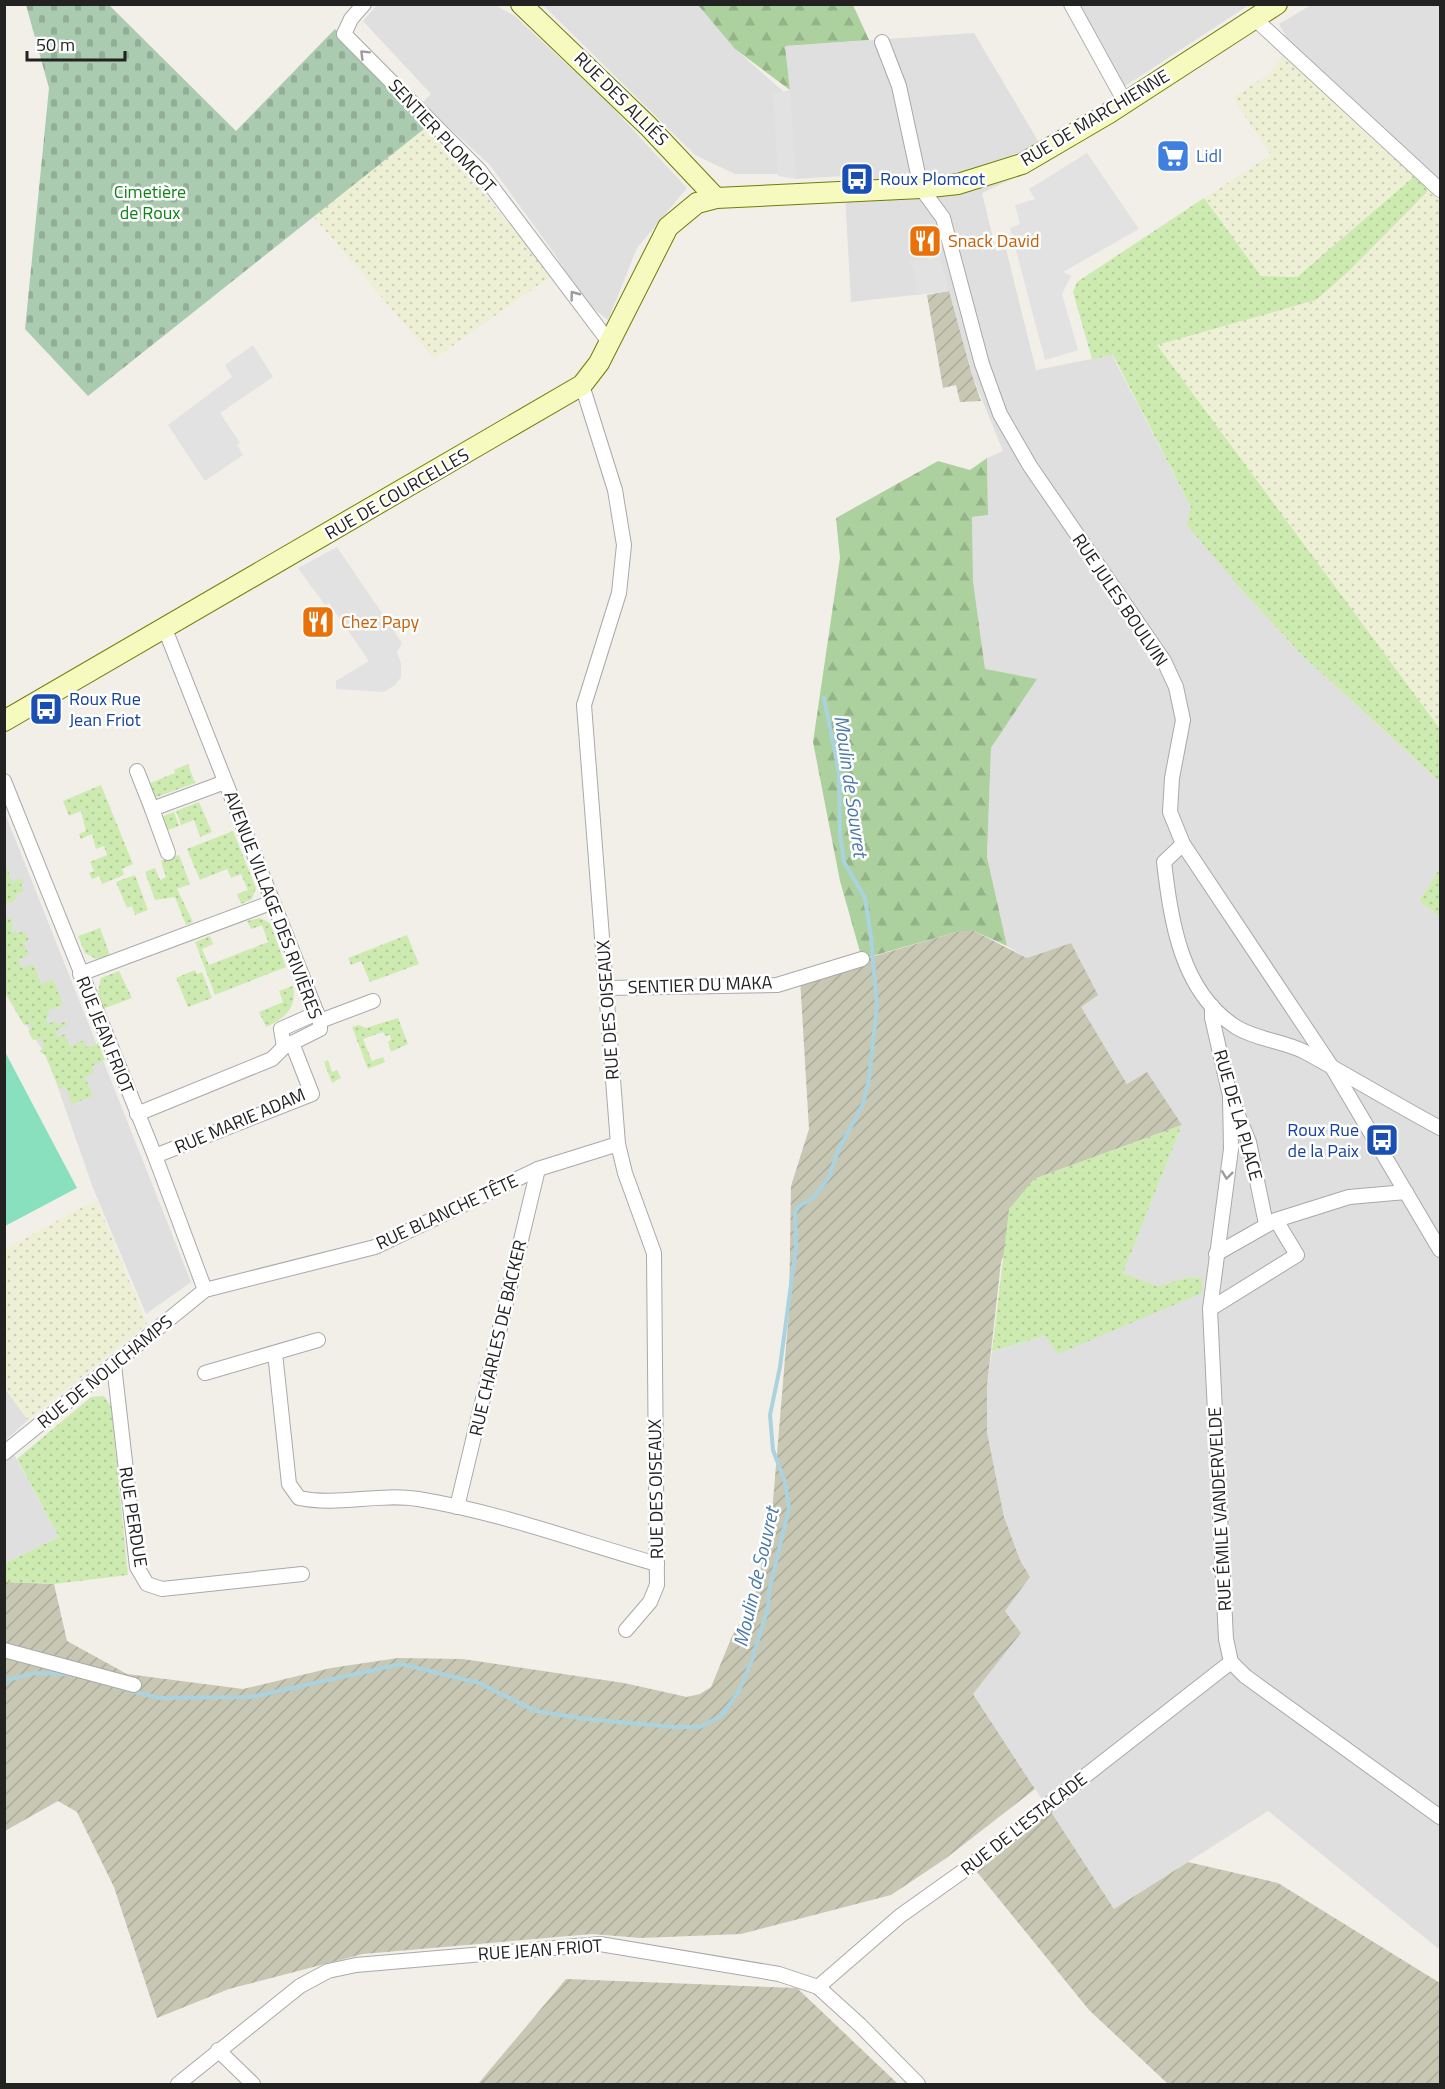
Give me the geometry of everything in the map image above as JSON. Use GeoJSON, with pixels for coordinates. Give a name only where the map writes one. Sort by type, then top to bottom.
{"type":"FeatureCollection","features":[{"type":"Feature","properties":{"kind":"main road","name":"RUE DES ALLIÉS"},"geometry":{"type":"LineString","coordinates":[[521,4],[631,109],[717,198]]}},
{"type":"Feature","properties":{"kind":"main road","name":"RUE DE MARCHIENNE"},"geometry":{"type":"LineString","coordinates":[[717,198],[921,188],[958,184],[1022,164],[1125,102],[1277,4]]}},
{"type":"Feature","properties":{"kind":"main road","name":"RUE DE COURCELLES"},"geometry":{"type":"LineString","coordinates":[[4,721],[582,385],[598,363],[668,227],[697,203],[717,198]]}},
{"type":"Feature","properties":{"kind":"street","name":"SENTIER PLOMCOT"},"geometry":{"type":"LineString","coordinates":[[364,4],[351,19],[344,34],[480,171],[609,342]]}},
{"type":"Feature","properties":{"kind":"street"},"geometry":{"type":"LineString","coordinates":[[1071,4],[1125,102]]}},
{"type":"Feature","properties":{"kind":"street"},"geometry":{"type":"LineString","coordinates":[[1255,19],[1440,190]]}},
{"type":"Feature","properties":{"kind":"street"},"geometry":{"type":"LineString","coordinates":[[882,42],[898,86],[921,188]]}},
{"type":"Feature","properties":{"kind":"street","name":"RUE JULES BOULVIN"},"geometry":{"type":"LineString","coordinates":[[921,188],[943,218],[982,364],[1000,414],[1030,466],[1164,661],[1176,687],[1183,720],[1172,778],[1170,812],[1183,844],[1333,1069],[1440,1250]]}},
{"type":"Feature","properties":{"kind":"street","name":"RUE DES OISEAUX"},"geometry":{"type":"LineString","coordinates":[[582,385],[615,490],[624,545],[619,593],[584,705],[618,1144],[625,1173],[654,1253],[657,1585],[650,1602],[626,1630]]}},
{"type":"Feature","properties":{"kind":"street","name":"AVENUE VILLAGE DES RIVIÈRES"},"geometry":{"type":"LineString","coordinates":[[165,629],[319,1021]]}},
{"type":"Feature","properties":{"kind":"street"},"geometry":{"type":"LineString","coordinates":[[137,771],[168,853]]}},
{"type":"Feature","properties":{"kind":"street","name":"RUE JEAN FRIOT"},"geometry":{"type":"LineString","coordinates":[[4,781],[205,1290]]}},
{"type":"Feature","properties":{"kind":"street","name":"AVENUE VILLAGE DES RIVIÈRES"},"geometry":{"type":"LineString","coordinates":[[152,809],[225,782]]}},
{"type":"Feature","properties":{"kind":"street"},"geometry":{"type":"LineString","coordinates":[[1183,844],[1164,862],[1170,910],[1184,965],[1212,1006],[1237,1028],[1303,1051],[1440,1128]]}},
{"type":"Feature","properties":{"kind":"street"},"geometry":{"type":"LineString","coordinates":[[80,974],[273,902]]}},
{"type":"Feature","properties":{"kind":"street","name":"SENTIER DU MAKA"},"geometry":{"type":"LineString","coordinates":[[606,988],[777,985],[862,959]]}},
{"type":"Feature","properties":{"kind":"street"},"geometry":{"type":"LineString","coordinates":[[137,1114],[272,1059],[288,1045],[281,1029],[319,1021],[373,1001]]}},
{"type":"Feature","properties":{"kind":"street","name":"RUE DE LA PLACE"},"geometry":{"type":"LineString","coordinates":[[1210,1309],[1297,1256],[1271,1222],[1249,1142],[1230,1096],[1212,1018],[1212,1006]]}},
{"type":"Feature","properties":{"kind":"street","name":"RUE MARIE ADAM"},"geometry":{"type":"LineString","coordinates":[[154,1156],[312,1094],[288,1045]]}},
{"type":"Feature","properties":{"kind":"street","name":"RUE ÉMILE VANDERVELDE"},"geometry":{"type":"LineString","coordinates":[[1230,1096],[1231,1149],[1210,1309],[1226,1639],[1231,1662]]}},
{"type":"Feature","properties":{"kind":"street","name":"RUE BLANCHE TÊTE"},"geometry":{"type":"LineString","coordinates":[[205,1290],[375,1247],[538,1169],[618,1144]]}},
{"type":"Feature","properties":{"kind":"street","name":"RUE CHARLES DE BACKER"},"geometry":{"type":"LineString","coordinates":[[458,1507],[538,1169]]}},
{"type":"Feature","properties":{"kind":"street"},"geometry":{"type":"LineString","coordinates":[[1216,1254],[1244,1240],[1271,1222],[1348,1197],[1406,1192]]}},
{"type":"Feature","properties":{"kind":"street","name":"RUE DE NOLICHAMPS"},"geometry":{"type":"LineString","coordinates":[[4,1453],[205,1290]]}},
{"type":"Feature","properties":{"kind":"street"},"geometry":{"type":"LineString","coordinates":[[205,1373],[318,1340]]}},
{"type":"Feature","properties":{"kind":"street"},"geometry":{"type":"LineString","coordinates":[[275,1353],[290,1484],[299,1498],[314,1501],[394,1497],[458,1507],[657,1564]]}},
{"type":"Feature","properties":{"kind":"street","name":"RUE PERDUE"},"geometry":{"type":"LineString","coordinates":[[114,1365],[137,1568],[147,1584],[162,1589],[302,1574]]}},
{"type":"Feature","properties":{"kind":"street"},"geometry":{"type":"LineString","coordinates":[[4,1650],[134,1685]]}},
{"type":"Feature","properties":{"kind":"street"},"geometry":{"type":"LineString","coordinates":[[1231,1662],[1245,1676],[1440,1817]]}},
{"type":"Feature","properties":{"kind":"street","name":"RUE DE L'ESTACADE"},"geometry":{"type":"LineString","coordinates":[[818,1987],[900,1916],[966,1869],[1231,1662]]}},
{"type":"Feature","properties":{"kind":"street","name":"RUE JEAN FRIOT"},"geometry":{"type":"LineString","coordinates":[[178,2085],[218,2050],[300,1986],[328,1971],[356,1965],[600,1944],[779,1974],[818,1987],[860,2025],[918,2085]]}},
{"type":"Feature","properties":{"kind":"street"},"geometry":{"type":"LineString","coordinates":[[218,2050],[253,2085]]}},
{"type":"Feature","properties":{"kind":"shaded area"},"geometry":{"type":"Polygon","coordinates":[[[377,5],[495,5],[515,16],[609,104],[687,188],[637,248],[608,320],[583,300],[554,253],[490,165],[422,103],[431,94],[363,21],[377,5]]]}},
{"type":"Feature","properties":{"kind":"shaded area"},"geometry":{"type":"Polygon","coordinates":[[[543,5],[698,5],[735,49],[785,93],[790,91],[785,46],[974,33],[1050,161],[982,193],[996,251],[1006,249],[1036,370],[1112,355],[1191,507],[1239,587],[1301,654],[1440,782],[1440,868],[1419,901],[1440,917],[1440,1950],[1268,1811],[1114,1909],[973,1694],[1021,1633],[1005,1611],[1030,1577],[1020,1560],[1004,1517],[987,1432],[987,1386],[992,1351],[1202,1293],[1201,1278],[1189,1277],[1158,1286],[1123,1273],[1182,1125],[1147,1073],[1128,1085],[1080,1006],[1071,943],[1027,958],[1007,946],[987,857],[991,748],[1037,679],[985,670],[973,581],[972,517],[988,515],[987,458],[1003,451],[972,375],[949,291],[851,302],[844,176],[796,179],[795,174],[735,174],[695,155],[543,5]]]}},
{"type":"Feature","properties":{"kind":"shaded area"},"geometry":{"type":"Polygon","coordinates":[[[1070,5],[1249,5],[1122,88],[1070,5]]]}},
{"type":"Feature","properties":{"kind":"shaded area"},"geometry":{"type":"Polygon","coordinates":[[[1311,5],[1440,5],[1440,182],[1288,40],[1279,24],[1311,5]]]}},
{"type":"Feature","properties":{"kind":"shaded area"},"geometry":{"type":"Polygon","coordinates":[[[1283,56],[1416,175],[1297,277],[1261,276],[1204,198],[1271,155],[1233,98],[1267,75],[1283,56]]]}},
{"type":"Feature","properties":{"kind":"shaded area"},"geometry":{"type":"Polygon","coordinates":[[[790,90],[796,179],[778,176],[773,94],[790,90]]]}},
{"type":"Feature","properties":{"kind":"shaded area"},"geometry":{"type":"Polygon","coordinates":[[[429,125],[551,276],[434,359],[313,216],[429,125]]]}},
{"type":"Feature","properties":{"kind":"shaded area"},"geometry":{"type":"Polygon","coordinates":[[[1087,153],[1139,229],[1063,272],[1071,276],[1062,294],[1078,350],[1045,360],[1010,228],[1020,224],[1015,205],[1035,199],[1029,189],[1087,153]]]}},
{"type":"Feature","properties":{"kind":"shaded area"},"geometry":{"type":"Polygon","coordinates":[[[1428,191],[1440,201],[1440,729],[1157,345],[1316,300],[1349,271],[1428,191]]]}},
{"type":"Feature","properties":{"kind":"shaded area"},"geometry":{"type":"Polygon","coordinates":[[[935,233],[949,291],[917,295],[915,274],[909,261],[927,259],[926,247],[930,242],[927,236],[935,233]]]}},
{"type":"Feature","properties":{"kind":"shaded area"},"geometry":{"type":"Polygon","coordinates":[[[949,291],[981,401],[960,402],[956,385],[943,388],[927,295],[949,291]]]}},
{"type":"Feature","properties":{"kind":"shaded area"},"geometry":{"type":"Polygon","coordinates":[[[253,345],[273,377],[220,413],[240,443],[237,445],[243,455],[205,481],[168,425],[232,377],[225,365],[253,345]]]}},
{"type":"Feature","properties":{"kind":"shaded area"},"geometry":{"type":"Polygon","coordinates":[[[337,547],[402,643],[397,652],[401,663],[401,677],[395,685],[384,692],[336,689],[336,681],[369,661],[329,603],[325,605],[298,568],[337,547]]]}},
{"type":"Feature","properties":{"kind":"shaded area"},"geometry":{"type":"Polygon","coordinates":[[[4,811],[191,1282],[146,1314],[93,1188],[48,1059],[5,991],[4,811]]]}},
{"type":"Feature","properties":{"kind":"shaded area"},"geometry":{"type":"Polygon","coordinates":[[[960,931],[974,931],[1027,958],[1071,943],[1098,995],[1081,1007],[1127,1084],[1147,1072],[1182,1125],[1034,1179],[1001,1262],[987,1386],[987,1432],[1004,1517],[1020,1560],[1030,1577],[1005,1611],[1021,1633],[973,1694],[1035,1789],[945,1859],[891,1895],[741,1934],[641,1938],[592,1934],[363,1954],[229,1989],[157,2018],[114,1887],[77,1812],[58,1801],[5,1831],[5,1582],[54,1584],[67,1641],[127,1674],[243,1689],[331,1668],[398,1658],[463,1659],[624,1683],[687,1697],[700,1694],[711,1687],[733,1634],[754,1600],[772,1513],[789,1311],[791,1186],[809,1129],[800,978],[960,931]]]}},
{"type":"Feature","properties":{"kind":"shaded area"},"geometry":{"type":"Polygon","coordinates":[[[96,1200],[147,1324],[28,1420],[5,1389],[5,1249],[96,1200]]]}},
{"type":"Feature","properties":{"kind":"shaded area"},"geometry":{"type":"Polygon","coordinates":[[[5,1389],[28,1420],[6,1440],[59,1537],[5,1563],[5,1389]]]}},
{"type":"Feature","properties":{"kind":"shaded area"},"geometry":{"type":"Polygon","coordinates":[[[1051,1812],[1114,1909],[1188,1862],[1278,1883],[1440,1983],[1440,2084],[1168,2084],[1089,2010],[977,1872],[1051,1812]]]}},
{"type":"Feature","properties":{"kind":"shaded area"},"geometry":{"type":"Polygon","coordinates":[[[566,1979],[797,1988],[898,2084],[478,2084],[566,1979]]]}},
{"type":"Feature","properties":{"kind":"green space","name":"Cimetière de Roux"},"geometry":{"type":"Polygon","coordinates":[[[26,5],[109,5],[236,131],[335,29],[429,125],[88,396],[25,329],[49,88],[26,5]]]}},
{"type":"Feature","properties":{"kind":"green space"},"geometry":{"type":"Polygon","coordinates":[[[698,5],[853,5],[869,40],[785,46],[790,90],[735,49],[698,5]]]}},
{"type":"Feature","properties":{"kind":"green space"},"geometry":{"type":"Polygon","coordinates":[[[1416,175],[1428,191],[1349,271],[1316,300],[1157,345],[1440,729],[1440,782],[1301,654],[1239,587],[1187,525],[1191,507],[1113,355],[1092,359],[1073,292],[1077,282],[1204,198],[1261,276],[1297,277],[1416,175]]]}},
{"type":"Feature","properties":{"kind":"green space"},"geometry":{"type":"Polygon","coordinates":[[[987,458],[988,515],[972,517],[973,581],[985,669],[1037,679],[991,748],[987,857],[1007,946],[974,931],[960,931],[862,959],[840,881],[813,742],[840,558],[836,518],[938,461],[970,470],[987,458]]]}},
{"type":"Feature","properties":{"kind":"green space"},"geometry":{"type":"Polygon","coordinates":[[[188,764],[195,783],[154,798],[148,784],[175,773],[174,770],[188,764]]]}},
{"type":"Feature","properties":{"kind":"green space"},"geometry":{"type":"Polygon","coordinates":[[[101,785],[133,864],[122,869],[124,875],[102,884],[99,876],[92,879],[89,873],[94,871],[90,862],[107,855],[104,846],[96,849],[92,834],[81,839],[79,834],[86,831],[81,811],[69,816],[63,801],[101,785]]]}},
{"type":"Feature","properties":{"kind":"green space"},"geometry":{"type":"Polygon","coordinates":[[[199,802],[212,832],[200,837],[194,820],[181,825],[176,811],[199,802]]]}},
{"type":"Feature","properties":{"kind":"green space"},"geometry":{"type":"Polygon","coordinates":[[[174,812],[179,826],[165,831],[161,817],[174,812]]]}},
{"type":"Feature","properties":{"kind":"green space"},"geometry":{"type":"Polygon","coordinates":[[[233,831],[256,888],[252,899],[241,904],[237,894],[248,890],[241,874],[231,878],[227,869],[200,880],[187,849],[233,831]]]}},
{"type":"Feature","properties":{"kind":"green space"},"geometry":{"type":"Polygon","coordinates":[[[179,855],[190,884],[177,889],[193,922],[186,925],[175,897],[155,900],[145,872],[155,868],[160,880],[166,877],[161,861],[179,855]]]}},
{"type":"Feature","properties":{"kind":"green space"},"geometry":{"type":"Polygon","coordinates":[[[5,863],[12,882],[22,878],[24,883],[21,884],[24,891],[15,895],[16,899],[5,905],[5,863]]]}},
{"type":"Feature","properties":{"kind":"green space"},"geometry":{"type":"Polygon","coordinates":[[[1440,868],[1440,917],[1419,901],[1440,868]]]}},
{"type":"Feature","properties":{"kind":"green space"},"geometry":{"type":"Polygon","coordinates":[[[135,875],[148,910],[135,915],[132,906],[127,908],[116,882],[135,875]]]}},
{"type":"Feature","properties":{"kind":"green space"},"geometry":{"type":"Polygon","coordinates":[[[5,912],[7,919],[12,917],[12,931],[25,933],[29,940],[23,943],[29,955],[18,960],[22,968],[34,964],[41,984],[53,979],[63,1005],[48,1010],[49,1015],[46,1017],[48,1024],[55,1021],[57,1025],[66,1021],[67,1025],[55,1032],[57,1037],[65,1034],[70,1046],[84,1040],[87,1048],[98,1043],[105,1060],[92,1066],[94,1073],[85,1077],[93,1096],[72,1104],[65,1086],[59,1088],[45,1055],[39,1051],[44,1048],[41,1038],[33,1040],[28,1031],[32,1029],[30,1024],[24,1025],[5,993],[5,912]]]}},
{"type":"Feature","properties":{"kind":"green space"},"geometry":{"type":"Polygon","coordinates":[[[260,918],[270,923],[286,967],[215,995],[195,942],[210,936],[213,944],[202,949],[209,965],[268,942],[262,925],[251,929],[247,921],[260,918]]]}},
{"type":"Feature","properties":{"kind":"green space"},"geometry":{"type":"Polygon","coordinates":[[[100,928],[110,955],[96,959],[85,953],[78,936],[100,928]]]}},
{"type":"Feature","properties":{"kind":"green space"},"geometry":{"type":"Polygon","coordinates":[[[407,935],[419,964],[370,982],[361,961],[351,965],[348,958],[407,935]]]}},
{"type":"Feature","properties":{"kind":"green space"},"geometry":{"type":"Polygon","coordinates":[[[195,970],[197,974],[202,972],[212,998],[188,1007],[176,978],[195,970]]]}},
{"type":"Feature","properties":{"kind":"green space"},"geometry":{"type":"Polygon","coordinates":[[[119,971],[132,998],[103,1009],[98,992],[101,978],[119,971]]]}},
{"type":"Feature","properties":{"kind":"green space"},"geometry":{"type":"Polygon","coordinates":[[[293,986],[293,1001],[288,1012],[266,1027],[259,1012],[283,1002],[279,991],[293,986]]]}},
{"type":"Feature","properties":{"kind":"green space"},"geometry":{"type":"Polygon","coordinates":[[[398,1018],[408,1044],[391,1052],[388,1042],[391,1040],[390,1035],[385,1036],[383,1032],[363,1039],[372,1061],[383,1057],[385,1062],[368,1069],[352,1027],[359,1025],[366,1028],[398,1018]]]}},
{"type":"Feature","properties":{"kind":"green space"},"geometry":{"type":"Polygon","coordinates":[[[4,1050],[77,1188],[5,1226],[4,1226],[4,1050]]]}},
{"type":"Feature","properties":{"kind":"green space"},"geometry":{"type":"Polygon","coordinates":[[[328,1060],[332,1072],[337,1070],[341,1078],[332,1083],[324,1062],[328,1060]]]}},
{"type":"Feature","properties":{"kind":"green space"},"geometry":{"type":"Polygon","coordinates":[[[1182,1125],[1123,1273],[1158,1286],[1189,1277],[1202,1278],[1202,1293],[1058,1354],[1045,1336],[992,1351],[1009,1209],[1034,1179],[1182,1125]]]}},
{"type":"Feature","properties":{"kind":"green space"},"geometry":{"type":"Polygon","coordinates":[[[104,1396],[111,1406],[128,1575],[54,1584],[5,1582],[5,1563],[59,1537],[17,1459],[91,1397],[104,1396]]]}},
{"type":"Feature","properties":{"kind":"waterway","name":"Moulin de Souvret"},"geometry":{"type":"LineString","coordinates":[[116,1687],[159,1698],[251,1697],[401,1664],[479,1683],[536,1711],[586,1719],[674,1727],[700,1727],[721,1716],[738,1693],[752,1660],[768,1607],[769,1591],[789,1508],[785,1482],[773,1450],[770,1415],[780,1367],[796,1247],[795,1212],[799,1206],[813,1198],[829,1177],[838,1151],[863,1104],[869,1079],[877,1006],[865,898],[844,862],[840,834],[839,772],[824,698]]}},
{"type":"Feature","properties":{"kind":"waterway","name":"Moulin de Souvret"},"geometry":{"type":"LineString","coordinates":[[4,1681],[34,1673],[69,1674]]}},
{"type":"Feature","properties":{"kind":"place","name":"Lidl"},"geometry":{"type":"Point","coordinates":[1173,156]}},
{"type":"Feature","properties":{"kind":"place","name":"Roux Plomcot"},"geometry":{"type":"Point","coordinates":[857,179]}},
{"type":"Feature","properties":{"kind":"place","name":"Snack David"},"geometry":{"type":"Point","coordinates":[925,241]}},
{"type":"Feature","properties":{"kind":"place","name":"Chez Papy"},"geometry":{"type":"Point","coordinates":[318,622]}},
{"type":"Feature","properties":{"kind":"place","name":"Roux Rue Jean Friot"},"geometry":{"type":"Point","coordinates":[46,709]}},
{"type":"Feature","properties":{"kind":"place","name":"Roux Rue de la Paix"},"geometry":{"type":"Point","coordinates":[1382,1140]}}]}
